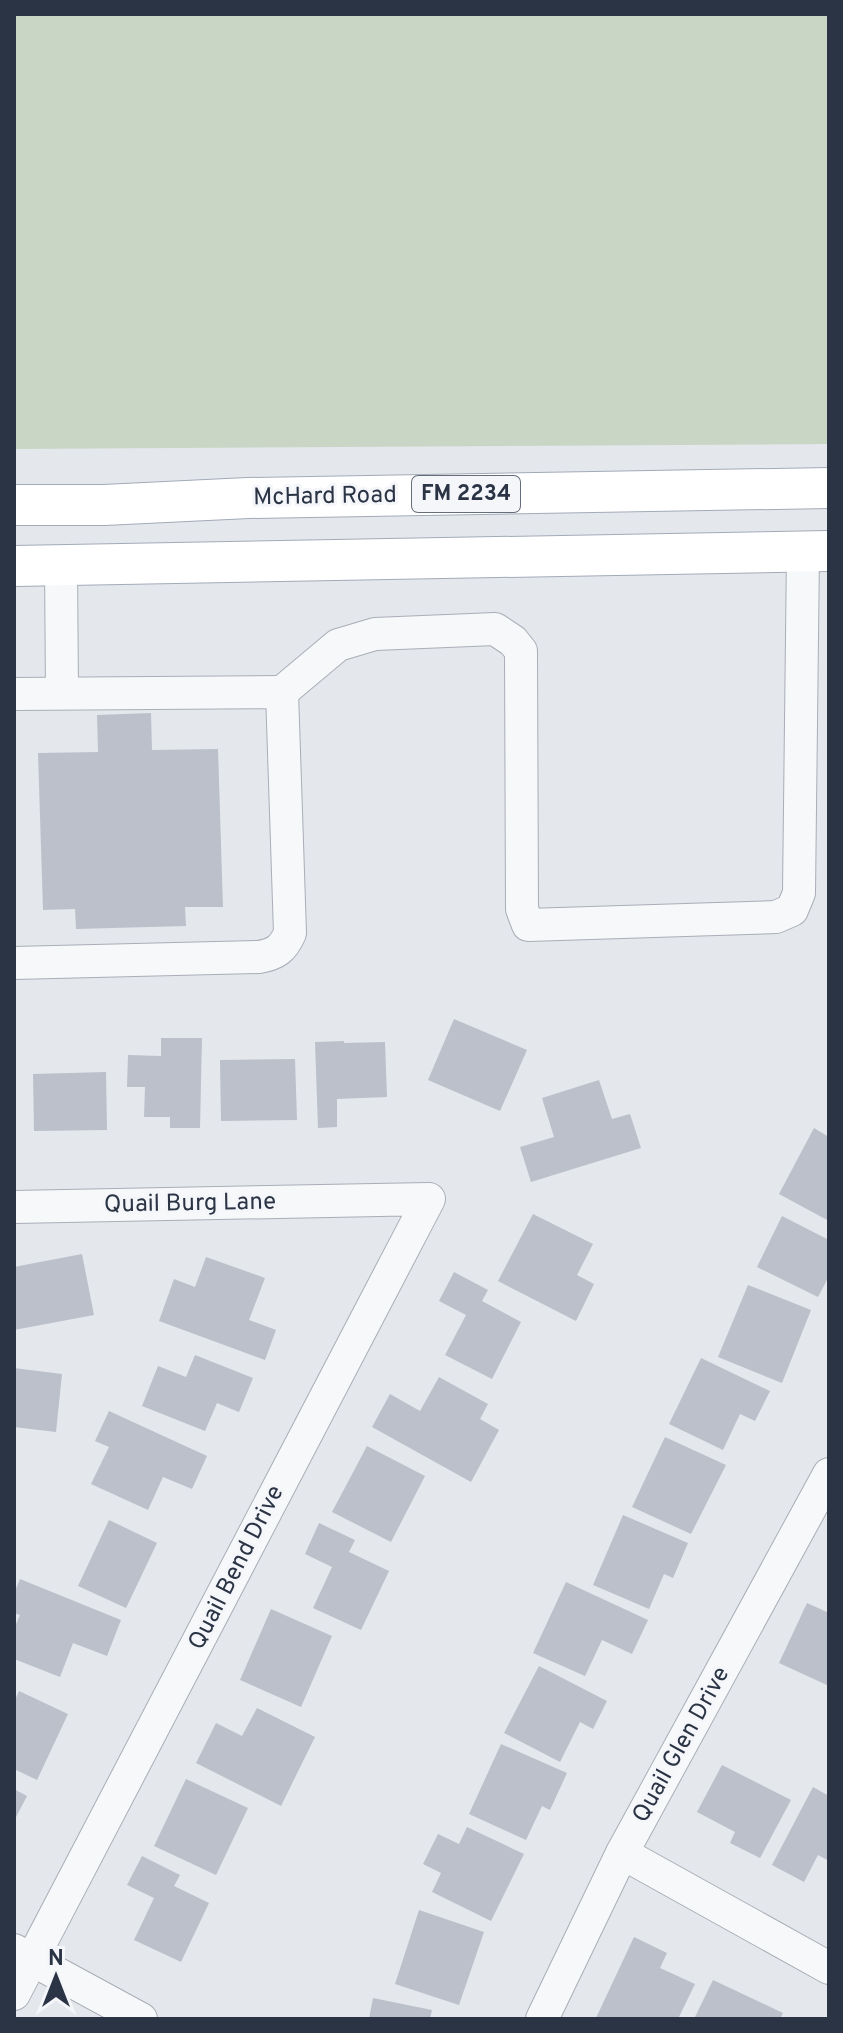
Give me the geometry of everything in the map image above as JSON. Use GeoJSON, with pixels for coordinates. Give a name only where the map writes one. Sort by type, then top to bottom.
{"type":"FeatureCollection","features":[{"type":"Feature","properties":{"kind":"main road","name":"McHard Road"},"geometry":{"type":"LineString","coordinates":[[14,505],[829,488]]}},
{"type":"Feature","properties":{"kind":"main road"},"geometry":{"type":"LineString","coordinates":[[14,566],[816,552]]}},
{"type":"Feature","properties":{"kind":"street"},"geometry":{"type":"LineString","coordinates":[[14,694],[282,692],[338,645],[375,634],[495,629],[513,641],[521,651],[522,909],[528,925],[776,917],[792,910],[799,893],[816,552]]}},
{"type":"Feature","properties":{"kind":"street"},"geometry":{"type":"LineString","coordinates":[[61,565],[62,693]]}},
{"type":"Feature","properties":{"kind":"street"},"geometry":{"type":"LineString","coordinates":[[14,963],[259,957],[272,955],[284,947],[290,933],[282,692]]}},
{"type":"Feature","properties":{"kind":"street","name":"Quail Bend Drive"},"geometry":{"type":"LineString","coordinates":[[14,1994],[24,1955],[429,1199],[365,1200]]}},
{"type":"Feature","properties":{"kind":"street","name":"Quail Burg Lane"},"geometry":{"type":"LineString","coordinates":[[14,1207],[365,1200]]}},
{"type":"Feature","properties":{"kind":"street","name":"Quail Glen Drive"},"geometry":{"type":"LineString","coordinates":[[542,2019],[622,1853],[818,1523],[829,1474]]}},
{"type":"Feature","properties":{"kind":"street"},"geometry":{"type":"LineString","coordinates":[[622,1853],[829,1968]]}},
{"type":"Feature","properties":{"kind":"street"},"geometry":{"type":"LineString","coordinates":[[24,1955],[141,2019]]}},
{"type":"Feature","properties":{"kind":"green space"},"geometry":{"type":"Polygon","coordinates":[[[14,14],[829,14],[829,444],[14,449],[14,14]]]}},
{"type":"Feature","properties":{"kind":"building"},"geometry":{"type":"Polygon","coordinates":[[[151,713],[152,750],[218,749],[223,907],[185,907],[186,926],[76,929],[75,909],[43,910],[38,753],[98,752],[97,715],[151,713]]]}},
{"type":"Feature","properties":{"kind":"building"},"geometry":{"type":"Polygon","coordinates":[[[454,1019],[527,1050],[500,1111],[428,1080],[454,1019]]]}},
{"type":"Feature","properties":{"kind":"building"},"geometry":{"type":"Polygon","coordinates":[[[161,1038],[202,1038],[200,1128],[170,1128],[170,1117],[144,1117],[145,1087],[127,1087],[128,1055],[161,1056],[161,1038]]]}},
{"type":"Feature","properties":{"kind":"building"},"geometry":{"type":"Polygon","coordinates":[[[315,1042],[385,1042],[387,1097],[337,1099],[337,1127],[318,1128],[315,1042]]]}},
{"type":"Feature","properties":{"kind":"building"},"geometry":{"type":"Polygon","coordinates":[[[295,1059],[297,1120],[221,1121],[220,1060],[295,1059]]]}},
{"type":"Feature","properties":{"kind":"building"},"geometry":{"type":"Polygon","coordinates":[[[106,1072],[107,1130],[34,1131],[33,1074],[106,1072]]]}},
{"type":"Feature","properties":{"kind":"building"},"geometry":{"type":"Polygon","coordinates":[[[599,1080],[612,1119],[630,1114],[641,1148],[531,1182],[520,1147],[554,1137],[542,1098],[599,1080]]]}},
{"type":"Feature","properties":{"kind":"building"},"geometry":{"type":"Polygon","coordinates":[[[814,1128],[829,1137],[829,1221],[779,1194],[814,1128]]]}},
{"type":"Feature","properties":{"kind":"building"},"geometry":{"type":"Polygon","coordinates":[[[533,1214],[593,1244],[577,1275],[594,1284],[576,1321],[498,1281],[533,1214]]]}},
{"type":"Feature","properties":{"kind":"building"},"geometry":{"type":"Polygon","coordinates":[[[782,1216],[829,1240],[829,1276],[818,1297],[757,1267],[782,1216]]]}},
{"type":"Feature","properties":{"kind":"building"},"geometry":{"type":"Polygon","coordinates":[[[82,1254],[94,1315],[14,1330],[14,1267],[82,1254]]]}},
{"type":"Feature","properties":{"kind":"building"},"geometry":{"type":"Polygon","coordinates":[[[206,1257],[265,1278],[249,1320],[276,1330],[265,1360],[159,1321],[174,1279],[195,1287],[206,1257]]]}},
{"type":"Feature","properties":{"kind":"building"},"geometry":{"type":"Polygon","coordinates":[[[454,1272],[488,1290],[482,1301],[521,1322],[492,1379],[445,1355],[466,1315],[439,1301],[454,1272]]]}},
{"type":"Feature","properties":{"kind":"building"},"geometry":{"type":"Polygon","coordinates":[[[748,1285],[811,1310],[782,1383],[718,1357],[748,1285]]]}},
{"type":"Feature","properties":{"kind":"building"},"geometry":{"type":"Polygon","coordinates":[[[195,1355],[253,1378],[239,1412],[217,1403],[205,1431],[142,1406],[158,1366],[186,1377],[195,1355]]]}},
{"type":"Feature","properties":{"kind":"building"},"geometry":{"type":"Polygon","coordinates":[[[701,1358],[770,1391],[755,1421],[740,1414],[723,1450],[669,1424],[701,1358]]]}},
{"type":"Feature","properties":{"kind":"building"},"geometry":{"type":"Polygon","coordinates":[[[14,1368],[62,1374],[56,1432],[14,1427],[14,1368]]]}},
{"type":"Feature","properties":{"kind":"building"},"geometry":{"type":"Polygon","coordinates":[[[439,1377],[488,1404],[480,1419],[499,1430],[471,1482],[372,1427],[390,1394],[420,1411],[439,1377]]]}},
{"type":"Feature","properties":{"kind":"building"},"geometry":{"type":"Polygon","coordinates":[[[109,1411],[207,1456],[192,1489],[163,1477],[148,1510],[91,1484],[109,1447],[95,1441],[109,1411]]]}},
{"type":"Feature","properties":{"kind":"building"},"geometry":{"type":"Polygon","coordinates":[[[665,1437],[726,1465],[691,1534],[632,1507],[665,1437]]]}},
{"type":"Feature","properties":{"kind":"building"},"geometry":{"type":"Polygon","coordinates":[[[367,1446],[425,1476],[391,1542],[332,1512],[367,1446]]]}},
{"type":"Feature","properties":{"kind":"building"},"geometry":{"type":"Polygon","coordinates":[[[623,1515],[688,1543],[673,1578],[664,1574],[649,1609],[593,1585],[623,1515]]]}},
{"type":"Feature","properties":{"kind":"building"},"geometry":{"type":"Polygon","coordinates":[[[109,1520],[157,1543],[126,1608],[78,1586],[109,1520]]]}},
{"type":"Feature","properties":{"kind":"building"},"geometry":{"type":"Polygon","coordinates":[[[319,1523],[355,1540],[349,1552],[389,1571],[361,1630],[313,1608],[332,1567],[305,1554],[319,1523]]]}},
{"type":"Feature","properties":{"kind":"building"},"geometry":{"type":"Polygon","coordinates":[[[20,1579],[121,1620],[107,1656],[73,1643],[60,1677],[14,1659],[14,1629],[20,1615],[14,1613],[14,1593],[20,1579]]]}},
{"type":"Feature","properties":{"kind":"building"},"geometry":{"type":"Polygon","coordinates":[[[566,1582],[648,1620],[632,1654],[602,1640],[585,1676],[533,1653],[566,1582]]]}},
{"type":"Feature","properties":{"kind":"building"},"geometry":{"type":"Polygon","coordinates":[[[807,1603],[829,1613],[829,1686],[779,1663],[807,1603]]]}},
{"type":"Feature","properties":{"kind":"building"},"geometry":{"type":"Polygon","coordinates":[[[271,1609],[332,1636],[301,1707],[240,1680],[271,1609]]]}},
{"type":"Feature","properties":{"kind":"building"},"geometry":{"type":"Polygon","coordinates":[[[539,1666],[607,1701],[593,1729],[580,1722],[560,1762],[504,1733],[539,1666]]]}},
{"type":"Feature","properties":{"kind":"building"},"geometry":{"type":"Polygon","coordinates":[[[19,1691],[68,1714],[37,1780],[14,1769],[14,1702],[19,1691]]]}},
{"type":"Feature","properties":{"kind":"building"},"geometry":{"type":"Polygon","coordinates":[[[257,1708],[315,1737],[281,1806],[196,1763],[216,1723],[242,1736],[257,1708]]]}},
{"type":"Feature","properties":{"kind":"building"},"geometry":{"type":"Polygon","coordinates":[[[501,1744],[567,1773],[550,1810],[542,1806],[526,1840],[469,1814],[501,1744]]]}},
{"type":"Feature","properties":{"kind":"building"},"geometry":{"type":"Polygon","coordinates":[[[722,1765],[791,1800],[760,1858],[730,1843],[735,1832],[697,1812],[722,1765]]]}},
{"type":"Feature","properties":{"kind":"building"},"geometry":{"type":"Polygon","coordinates":[[[186,1779],[248,1808],[216,1875],[154,1846],[186,1779]]]}},
{"type":"Feature","properties":{"kind":"building"},"geometry":{"type":"Polygon","coordinates":[[[813,1787],[829,1796],[829,1861],[818,1855],[804,1882],[772,1865],[813,1787]]]}},
{"type":"Feature","properties":{"kind":"building"},"geometry":{"type":"Polygon","coordinates":[[[14,1789],[27,1796],[14,1821],[14,1789]]]}},
{"type":"Feature","properties":{"kind":"building"},"geometry":{"type":"Polygon","coordinates":[[[467,1827],[524,1854],[491,1921],[432,1892],[441,1873],[423,1864],[438,1834],[459,1844],[467,1827]]]}},
{"type":"Feature","properties":{"kind":"building"},"geometry":{"type":"Polygon","coordinates":[[[142,1856],[180,1875],[174,1886],[209,1903],[181,1962],[134,1940],[154,1898],[127,1885],[142,1856]]]}},
{"type":"Feature","properties":{"kind":"building"},"geometry":{"type":"Polygon","coordinates":[[[419,1910],[484,1932],[459,2005],[395,1984],[419,1910]]]}},
{"type":"Feature","properties":{"kind":"building"},"geometry":{"type":"Polygon","coordinates":[[[634,1937],[667,1953],[660,1968],[695,1984],[678,2019],[596,2018],[634,1937]]]}},
{"type":"Feature","properties":{"kind":"building"},"geometry":{"type":"Polygon","coordinates":[[[713,1980],[783,2013],[780,2019],[694,2019],[713,1980]]]}},
{"type":"Feature","properties":{"kind":"building"},"geometry":{"type":"Polygon","coordinates":[[[373,1998],[432,2010],[430,2019],[369,2019],[373,1998]]]}}]}
